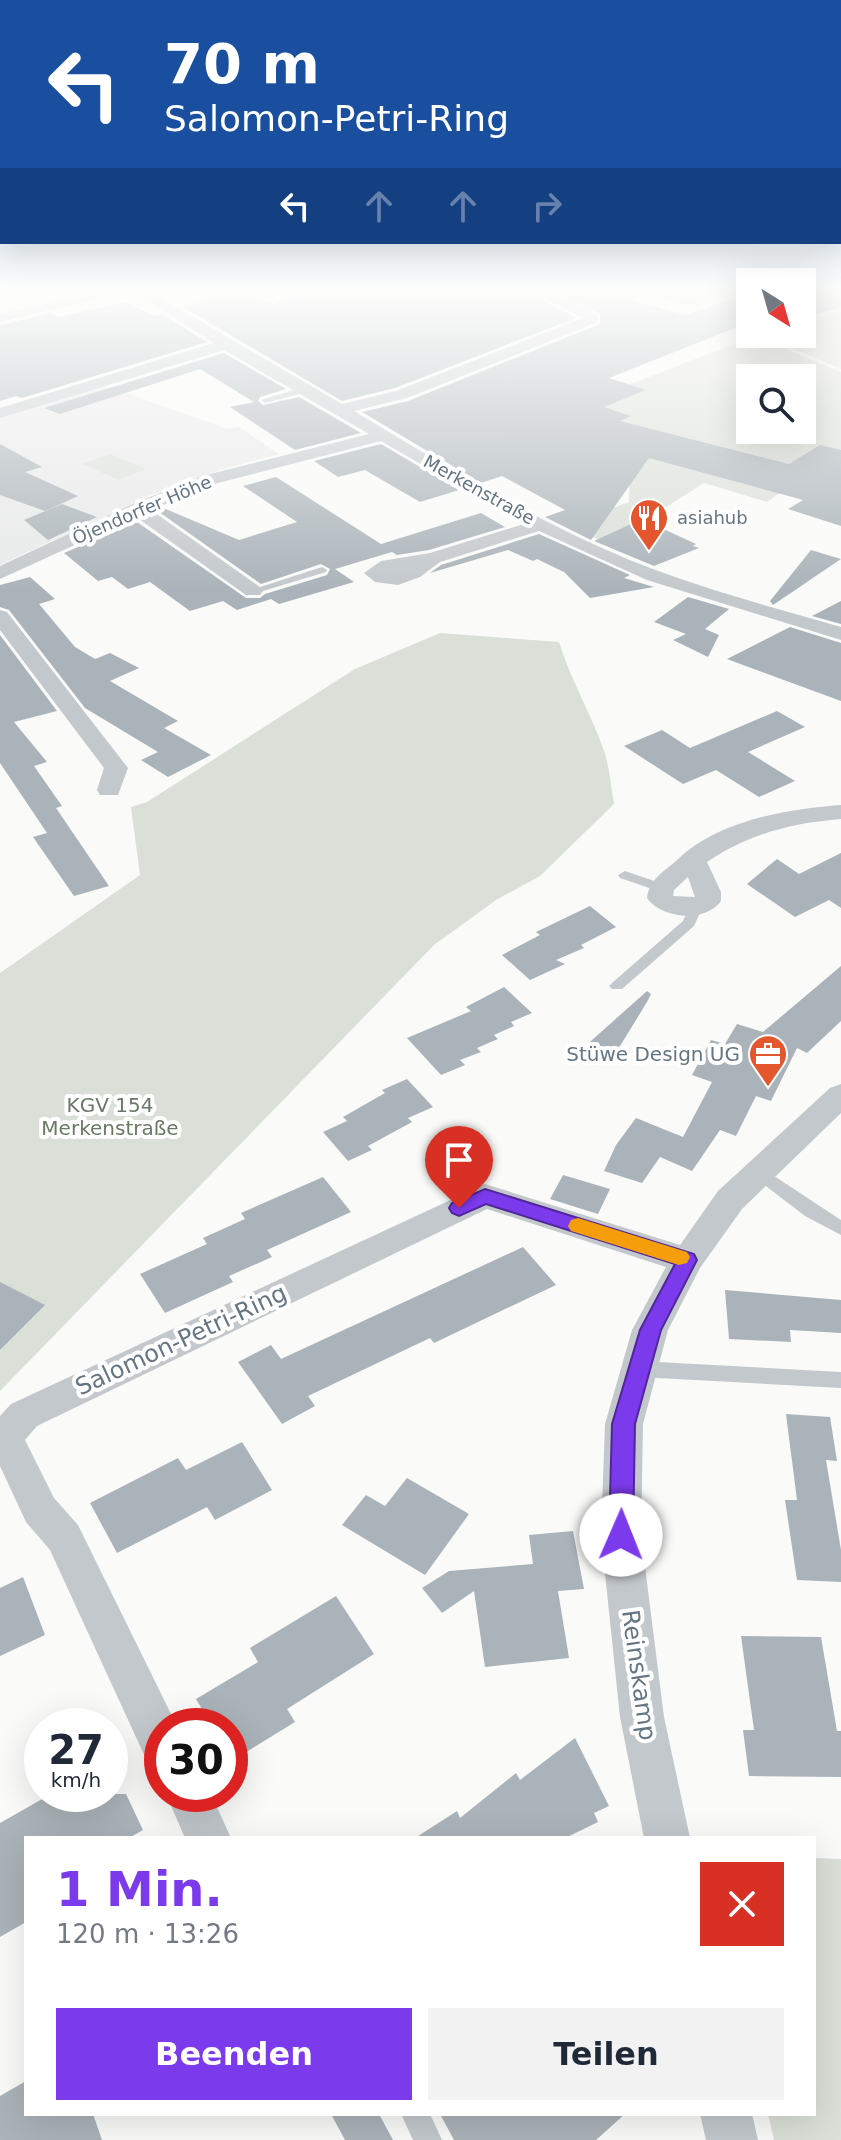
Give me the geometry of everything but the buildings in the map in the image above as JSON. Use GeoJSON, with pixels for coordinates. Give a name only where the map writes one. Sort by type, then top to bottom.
{"type":"FeatureCollection","features":[{"type":"Feature","properties":{"kind":"street"},"geometry":{"type":"LineString","coordinates":[[0,413],[64,393]]}},
{"type":"Feature","properties":{"kind":"street","name":"Merkenstraße"},"geometry":{"type":"LineString","coordinates":[[309,393],[540,525],[597,553],[841,634]]}},
{"type":"Feature","properties":{"kind":"street"},"geometry":{"type":"LineString","coordinates":[[339,410],[406,393]]}},
{"type":"Feature","properties":{"kind":"street","name":"Öjendorfer Höhe"},"geometry":{"type":"LineString","coordinates":[[0,573],[137,509],[208,480],[382,436]]}},
{"type":"Feature","properties":{"kind":"street"},"geometry":{"type":"LineString","coordinates":[[137,509],[253,591]]}},
{"type":"Feature","properties":{"kind":"street"},"geometry":{"type":"LineString","coordinates":[[433,558],[540,525]]}},
{"type":"Feature","properties":{"kind":"street"},"geometry":{"type":"LineString","coordinates":[[0,616],[116,768],[109,790]]}},
{"type":"Feature","properties":{"kind":"street"},"geometry":{"type":"LineString","coordinates":[[692,858],[708,892],[708,901],[695,908],[665,903],[660,898],[661,888],[692,858],[746,828],[778,819],[841,812]]}},
{"type":"Feature","properties":{"kind":"street","name":"Reinskamp"},"geometry":{"type":"LineString","coordinates":[[667,1836],[642,1717],[621,1535],[624,1424],[650,1330],[687,1260],[730,1200],[841,1095]]}},
{"type":"Feature","properties":{"kind":"street","name":"Salomon-Petri-Ring"},"geometry":{"type":"LineString","coordinates":[[144,1708],[64,1538],[40,1510],[3,1438],[24,1415],[485,1196],[687,1260]]}},
{"type":"Feature","properties":{"kind":"street"},"geometry":{"type":"LineString","coordinates":[[196,1812],[207,1836]]}},
{"type":"Feature","properties":{"kind":"street"},"geometry":{"type":"LineString","coordinates":[[726,2116],[732,2140]]}},
{"type":"Feature","properties":{"kind":"lane"},"geometry":{"type":"LineString","coordinates":[[265,400],[293,393]]}},
{"type":"Feature","properties":{"kind":"lane"},"geometry":{"type":"LineString","coordinates":[[253,591],[322,570]]}},
{"type":"Feature","properties":{"kind":"lane"},"geometry":{"type":"LineString","coordinates":[[625,875],[661,888]]}},
{"type":"Feature","properties":{"kind":"lane"},"geometry":{"type":"LineString","coordinates":[[617,986],[689,923],[695,908]]}},
{"type":"Feature","properties":{"kind":"lane"},"geometry":{"type":"LineString","coordinates":[[759,1172],[811,1211],[841,1228]]}},
{"type":"Feature","properties":{"kind":"lane"},"geometry":{"type":"LineString","coordinates":[[637,1369],[841,1380]]}},
{"type":"Feature","properties":{"kind":"lane"},"geometry":{"type":"LineString","coordinates":[[416,2116],[428,2140]]}},
{"type":"Feature","properties":{"kind":"shaded area"},"geometry":{"type":"Polygon","coordinates":[[[78,393],[125,393],[228,429],[239,427],[279,454],[220,470],[148,496],[0,565],[0,418],[78,393]]]}},
{"type":"Feature","properties":{"kind":"green space"},"geometry":{"type":"Polygon","coordinates":[[[608,393],[736,393],[736,444],[816,444],[816,393],[841,393],[841,450],[767,502],[704,483],[608,544],[566,525],[629,502],[631,427],[572,407],[608,393]]]}},
{"type":"Feature","properties":{"kind":"green space"},"geometry":{"type":"Polygon","coordinates":[[[110,454],[146,469],[118,480],[83,464],[110,454]]]}},
{"type":"Feature","properties":{"kind":"green space","name":"KGV 154 Merkenstraße"},"geometry":{"type":"Polygon","coordinates":[[[440,633],[559,642],[605,754],[614,804],[540,876],[496,900],[434,945],[0,1391],[0,973],[140,875],[131,807],[147,802],[355,669],[440,633]]]}},
{"type":"Feature","properties":{"kind":"green space"},"geometry":{"type":"Polygon","coordinates":[[[816,1858],[841,1859],[841,2140],[774,2140],[768,2116],[816,2116],[816,1858]]]}},
{"type":"Feature","properties":{"kind":"slow traffic"},"geometry":{"type":"LineString","coordinates":[[578,1226],[679,1257]]}},
{"type":"Feature","properties":{"kind":"place","name":"asiahub"},"geometry":{"type":"Point","coordinates":[649,552]}},
{"type":"Feature","properties":{"kind":"place","name":"Stüwe Design UG"},"geometry":{"type":"Point","coordinates":[768,1088]}},
{"type":"Feature","properties":{"kind":"route"},"geometry":{"type":"LineString","coordinates":[[459,1208],[485,1196],[687,1260],[650,1330],[637,1369],[624,1424],[621,1535]]}}]}
